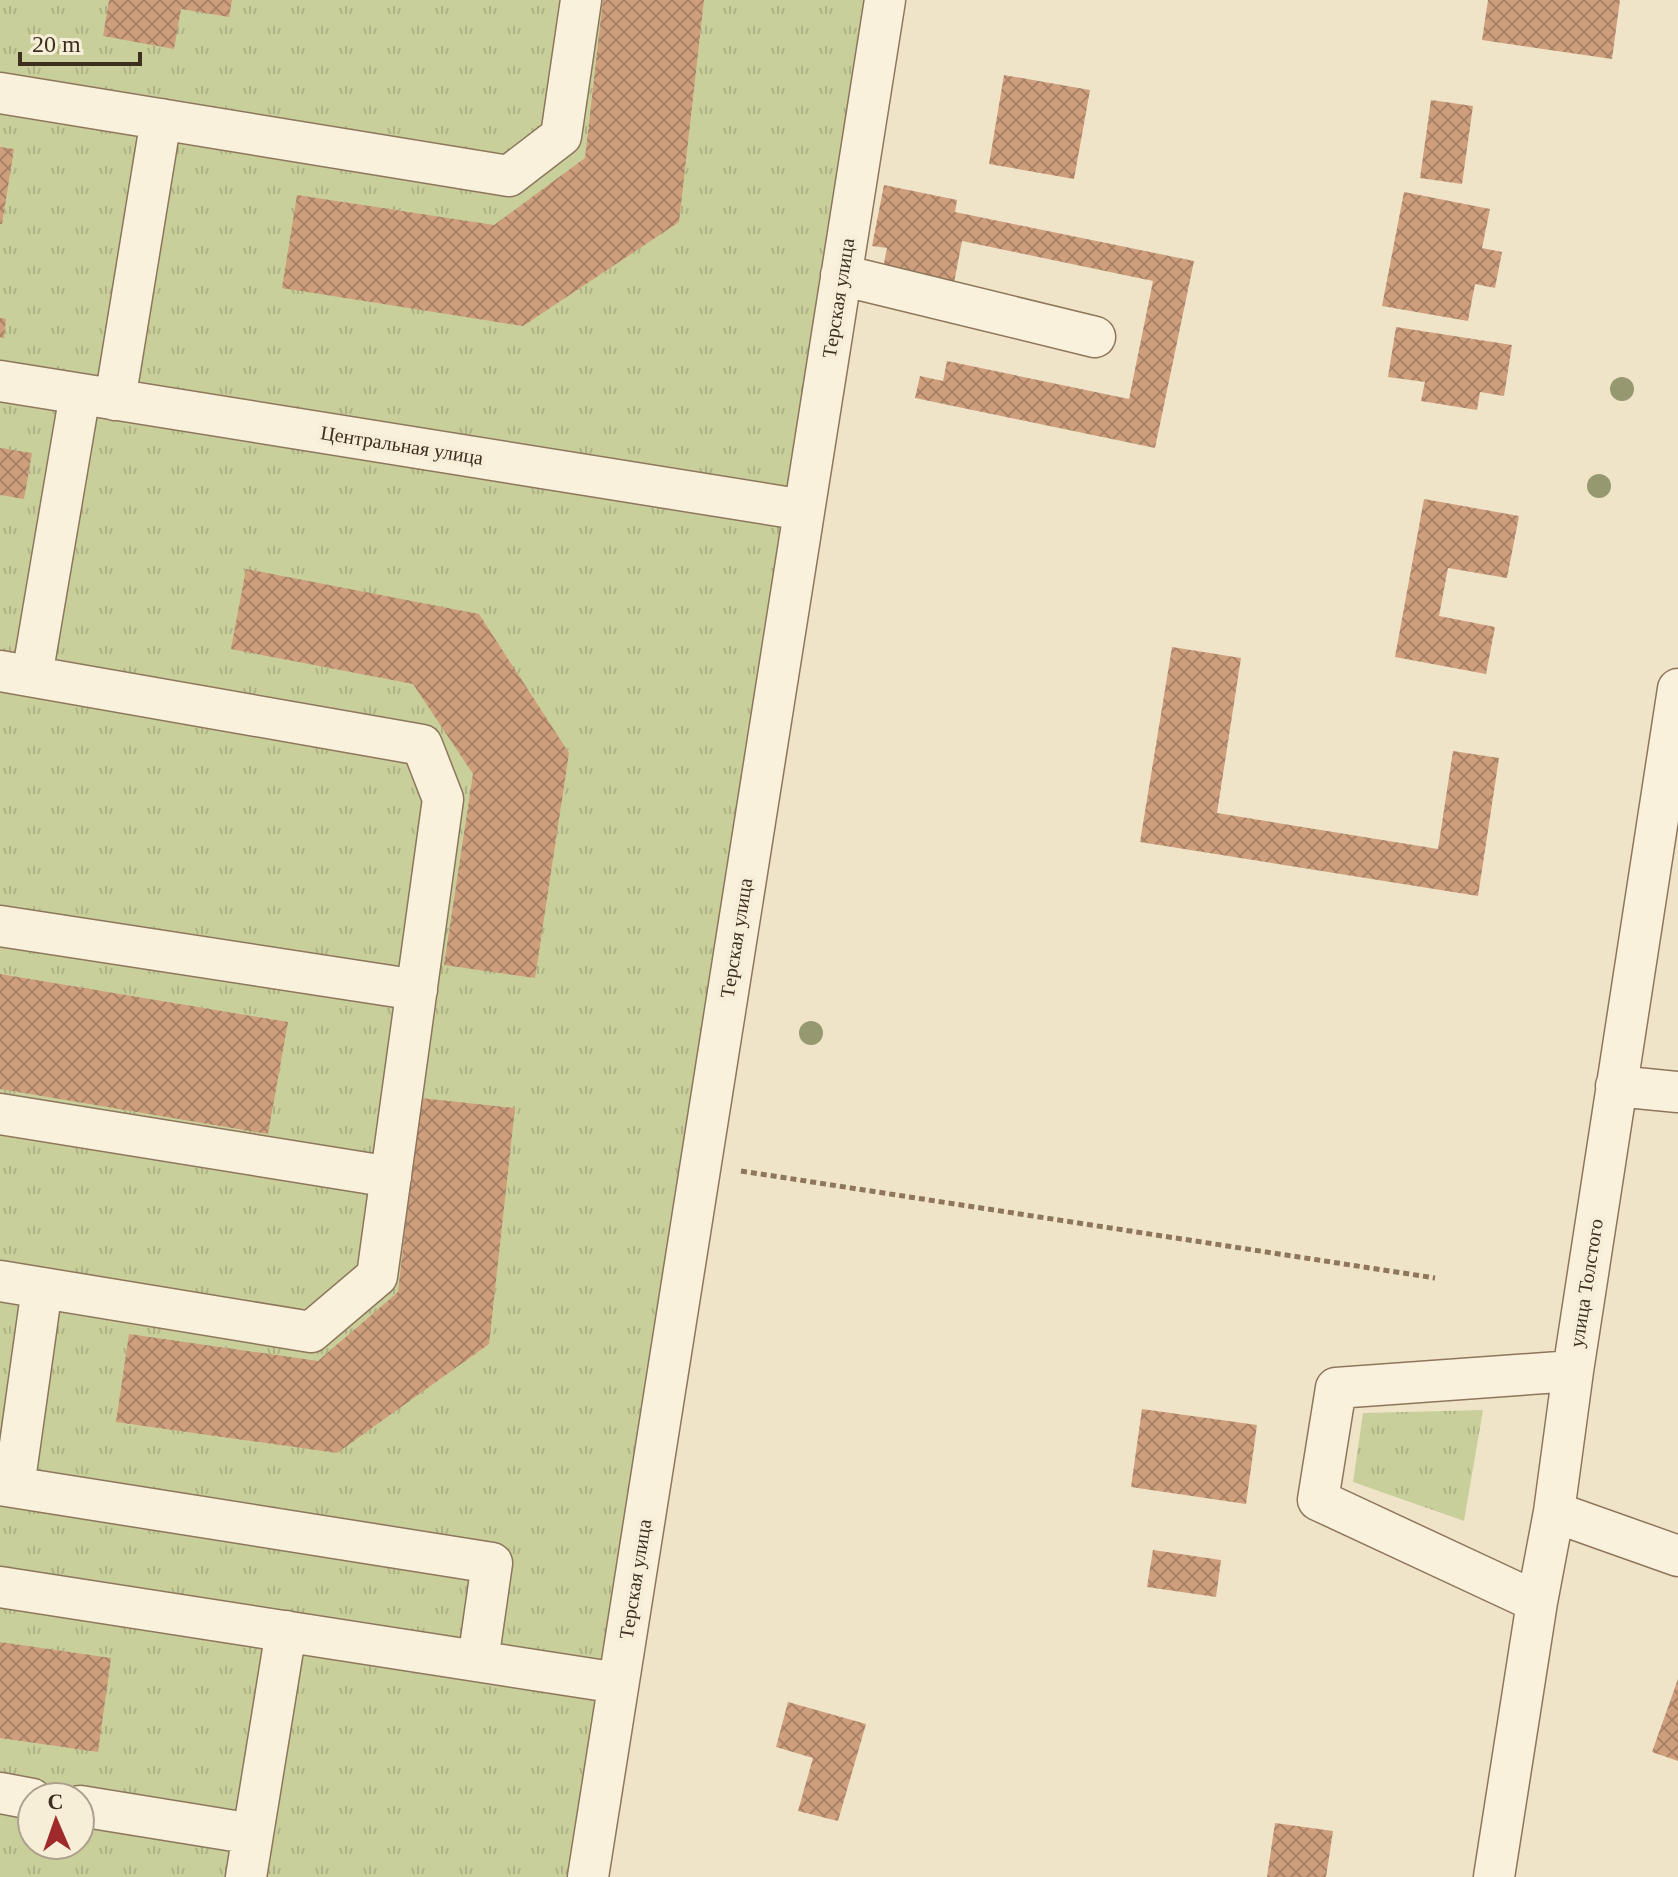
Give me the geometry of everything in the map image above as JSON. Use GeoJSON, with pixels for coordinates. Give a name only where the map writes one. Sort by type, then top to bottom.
{"type":"FeatureCollection","features":[{"type":"Feature","properties":{"kind":"street"},"geometry":{"type":"LineString","coordinates":[[0,93],[509,176],[561,136],[581,0]]}},
{"type":"Feature","properties":{"kind":"street","name":"Терская улица"},"geometry":{"type":"LineString","coordinates":[[588,1877],[885,0]]}},
{"type":"Feature","properties":{"kind":"street"},"geometry":{"type":"LineString","coordinates":[[0,1281],[311,1332],[377,1276],[417,990],[443,799],[422,745],[16,674],[98,397],[161,119]]}},
{"type":"Feature","properties":{"kind":"street"},"geometry":{"type":"LineString","coordinates":[[841,275],[1095,337]]}},
{"type":"Feature","properties":{"kind":"street","name":"Центральная улица"},"geometry":{"type":"LineString","coordinates":[[0,381],[804,510]]}},
{"type":"Feature","properties":{"kind":"street","name":"улица Толстого"},"geometry":{"type":"LineString","coordinates":[[1494,1877],[1554,1512],[1678,689]]}},
{"type":"Feature","properties":{"kind":"street"},"geometry":{"type":"LineString","coordinates":[[0,926],[417,990]]}},
{"type":"Feature","properties":{"kind":"street"},"geometry":{"type":"LineString","coordinates":[[1616,1086],[1678,1092]]}},
{"type":"Feature","properties":{"kind":"street"},"geometry":{"type":"LineString","coordinates":[[0,1114],[391,1177]]}},
{"type":"Feature","properties":{"kind":"street"},"geometry":{"type":"LineString","coordinates":[[42,1288],[7,1486],[492,1563],[478,1661]]}},
{"type":"Feature","properties":{"kind":"street"},"geometry":{"type":"LineString","coordinates":[[1537,1602],[1318,1500],[1336,1388],[1573,1371]]}},
{"type":"Feature","properties":{"kind":"street"},"geometry":{"type":"LineString","coordinates":[[1554,1512],[1678,1556]]}},
{"type":"Feature","properties":{"kind":"street"},"geometry":{"type":"LineString","coordinates":[[0,1587],[618,1683]]}},
{"type":"Feature","properties":{"kind":"street"},"geometry":{"type":"LineString","coordinates":[[246,1877],[286,1631]]}},
{"type":"Feature","properties":{"kind":"street"},"geometry":{"type":"LineString","coordinates":[[96,1809],[253,1834]]}},
{"type":"Feature","properties":{"kind":"path"},"geometry":{"type":"LineString","coordinates":[[700,1164],[1435,1278]]}},
{"type":"Feature","properties":{"kind":"green space"},"geometry":{"type":"Polygon","coordinates":[[[0,0],[885,0],[588,1877],[0,1877],[0,0]]]}},
{"type":"Feature","properties":{"kind":"green space"},"geometry":{"type":"Polygon","coordinates":[[[1483,1410],[1464,1521],[1353,1482],[1363,1413],[1483,1410]]]}},
{"type":"Feature","properties":{"kind":"building"},"geometry":{"type":"Polygon","coordinates":[[[109,0],[232,0],[229,17],[181,9],[174,49],[103,36],[109,0]]]}},
{"type":"Feature","properties":{"kind":"building"},"geometry":{"type":"Polygon","coordinates":[[[603,0],[704,0],[679,222],[523,326],[282,288],[297,195],[494,225],[585,158],[603,0]]]}},
{"type":"Feature","properties":{"kind":"building"},"geometry":{"type":"Polygon","coordinates":[[[1488,0],[1620,0],[1612,59],[1482,40],[1488,0]]]}},
{"type":"Feature","properties":{"kind":"building"},"geometry":{"type":"Polygon","coordinates":[[[1004,75],[1090,90],[1074,179],[989,164],[1004,75]]]}},
{"type":"Feature","properties":{"kind":"building"},"geometry":{"type":"Polygon","coordinates":[[[1431,100],[1473,106],[1462,184],[1420,178],[1431,100]]]}},
{"type":"Feature","properties":{"kind":"building"},"geometry":{"type":"Polygon","coordinates":[[[0,147],[14,149],[2,224],[0,224],[0,147]]]}},
{"type":"Feature","properties":{"kind":"building"},"geometry":{"type":"Polygon","coordinates":[[[884,185],[957,200],[955,212],[1194,261],[1155,448],[915,398],[920,376],[943,381],[947,361],[1129,399],[1153,281],[962,241],[954,283],[883,268],[887,248],[872,246],[884,185]]]}},
{"type":"Feature","properties":{"kind":"building"},"geometry":{"type":"Polygon","coordinates":[[[1404,192],[1490,209],[1482,248],[1502,252],[1495,288],[1475,284],[1468,321],[1382,306],[1404,192]]]}},
{"type":"Feature","properties":{"kind":"building"},"geometry":{"type":"Polygon","coordinates":[[[0,318],[6,319],[4,338],[0,337],[0,318]]]}},
{"type":"Feature","properties":{"kind":"building"},"geometry":{"type":"Polygon","coordinates":[[[1396,327],[1512,345],[1504,396],[1480,392],[1477,410],[1421,401],[1425,382],[1388,377],[1396,327]]]}},
{"type":"Feature","properties":{"kind":"building"},"geometry":{"type":"Polygon","coordinates":[[[0,448],[32,453],[24,499],[0,495],[0,448]]]}},
{"type":"Feature","properties":{"kind":"building"},"geometry":{"type":"Polygon","coordinates":[[[1424,499],[1519,516],[1507,578],[1448,568],[1439,616],[1495,627],[1486,674],[1395,657],[1424,499]]]}},
{"type":"Feature","properties":{"kind":"building"},"geometry":{"type":"Polygon","coordinates":[[[246,569],[479,614],[569,753],[535,978],[444,965],[473,774],[413,684],[231,649],[246,569]]]}},
{"type":"Feature","properties":{"kind":"building"},"geometry":{"type":"Polygon","coordinates":[[[1172,647],[1241,658],[1217,813],[1438,849],[1453,751],[1499,758],[1478,896],[1140,842],[1172,647]]]}},
{"type":"Feature","properties":{"kind":"building"},"geometry":{"type":"Polygon","coordinates":[[[0,974],[288,1022],[268,1134],[0,1089],[0,974]]]}},
{"type":"Feature","properties":{"kind":"building"},"geometry":{"type":"Polygon","coordinates":[[[420,1098],[515,1108],[489,1344],[337,1453],[116,1422],[129,1334],[318,1361],[398,1292],[420,1098]]]}},
{"type":"Feature","properties":{"kind":"building"},"geometry":{"type":"Polygon","coordinates":[[[1142,1409],[1257,1425],[1246,1504],[1131,1487],[1142,1409]]]}},
{"type":"Feature","properties":{"kind":"building"},"geometry":{"type":"Polygon","coordinates":[[[1153,1550],[1221,1560],[1216,1597],[1147,1587],[1153,1550]]]}},
{"type":"Feature","properties":{"kind":"building"},"geometry":{"type":"Polygon","coordinates":[[[0,1642],[111,1658],[98,1752],[0,1738],[0,1642]]]}},
{"type":"Feature","properties":{"kind":"building"},"geometry":{"type":"Polygon","coordinates":[[[1678,1679],[1678,1761],[1652,1752],[1678,1679]]]}},
{"type":"Feature","properties":{"kind":"building"},"geometry":{"type":"Polygon","coordinates":[[[788,1702],[866,1724],[838,1821],[798,1811],[813,1758],[776,1747],[788,1702]]]}},
{"type":"Feature","properties":{"kind":"building"},"geometry":{"type":"Polygon","coordinates":[[[1275,1823],[1333,1831],[1326,1877],[1267,1877],[1275,1823]]]}}]}
